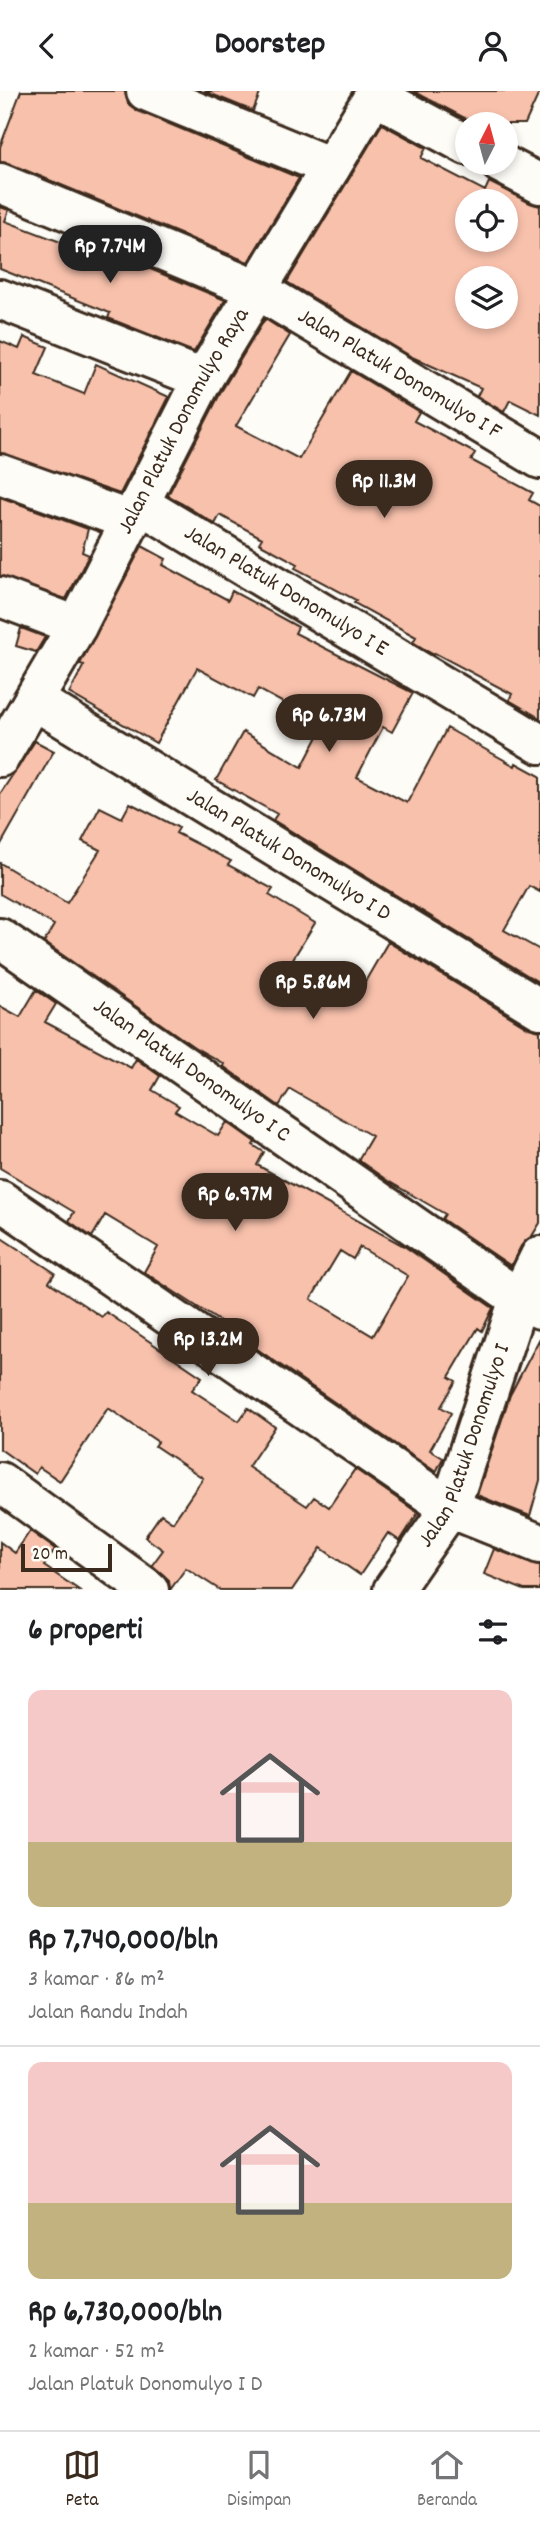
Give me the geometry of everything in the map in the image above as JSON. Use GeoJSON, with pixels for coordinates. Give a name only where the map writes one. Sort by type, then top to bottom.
{"type":"FeatureCollection","features":[{"type":"Feature","properties":{"kind":"street"},"geometry":{"type":"LineString","coordinates":[[146,91],[331,167]]}},
{"type":"Feature","properties":{"kind":"street"},"geometry":{"type":"LineString","coordinates":[[375,93],[455,138]]}},
{"type":"Feature","properties":{"kind":"street","name":"Jalan Platuk Donomulyo Raya"},"geometry":{"type":"LineString","coordinates":[[0,757],[77,626],[203,380],[375,93]]}},
{"type":"Feature","properties":{"kind":"street"},"geometry":{"type":"LineString","coordinates":[[518,172],[540,184]]}},
{"type":"Feature","properties":{"kind":"street","name":"Jalan Platuk Donomulyo I F"},"geometry":{"type":"LineString","coordinates":[[0,183],[258,290],[540,459]]}},
{"type":"Feature","properties":{"kind":"street"},"geometry":{"type":"LineString","coordinates":[[0,299],[203,380]]}},
{"type":"Feature","properties":{"kind":"street","name":"Jalan Platuk Donomulyo I E"},"geometry":{"type":"LineString","coordinates":[[0,474],[135,513],[540,744]]}},
{"type":"Feature","properties":{"kind":"street"},"geometry":{"type":"LineString","coordinates":[[0,597],[77,626]]}},
{"type":"Feature","properties":{"kind":"street","name":"Jalan Platuk Donomulyo I D"},"geometry":{"type":"LineString","coordinates":[[34,700],[540,1009]]}},
{"type":"Feature","properties":{"kind":"street","name":"Jalan Platuk Donomulyo I C"},"geometry":{"type":"LineString","coordinates":[[0,938],[529,1304]]}},
{"type":"Feature","properties":{"kind":"street"},"geometry":{"type":"LineString","coordinates":[[0,1200],[450,1508],[540,1544]]}},
{"type":"Feature","properties":{"kind":"street","name":"Jalan Platuk Donomulyo I"},"geometry":{"type":"LineString","coordinates":[[393,1590],[450,1508],[529,1304],[540,1256]]}},
{"type":"Feature","properties":{"kind":"street"},"geometry":{"type":"LineString","coordinates":[[0,1482],[149,1590]]}},
{"type":"Feature","properties":{"kind":"building"},"geometry":{"type":"Polygon","coordinates":[[[21,91],[125,91],[128,104],[138,111],[299,178],[248,262],[0,162],[0,147],[21,91]]]}},
{"type":"Feature","properties":{"kind":"building"},"geometry":{"type":"Polygon","coordinates":[[[204,91],[261,91],[253,111],[204,91]]]}},
{"type":"Feature","properties":{"kind":"building"},"geometry":{"type":"Polygon","coordinates":[[[413,91],[540,91],[525,124],[518,124],[518,112],[455,113],[413,91]]]}},
{"type":"Feature","properties":{"kind":"building"},"geometry":{"type":"Polygon","coordinates":[[[382,124],[426,148],[421,158],[481,189],[455,189],[455,252],[518,252],[518,197],[540,206],[540,415],[510,400],[504,412],[477,396],[481,388],[412,357],[287,282],[382,124]]]}},
{"type":"Feature","properties":{"kind":"building"},"geometry":{"type":"Polygon","coordinates":[[[489,182],[503,189],[486,189],[489,182]]]}},
{"type":"Feature","properties":{"kind":"building"},"geometry":{"type":"Polygon","coordinates":[[[0,207],[9,210],[5,221],[71,246],[75,238],[225,300],[194,352],[108,318],[110,313],[0,269],[0,207]]]}},
{"type":"Feature","properties":{"kind":"building"},"geometry":{"type":"Polygon","coordinates":[[[265,319],[290,335],[236,426],[299,459],[351,371],[419,412],[414,421],[475,453],[471,460],[533,493],[529,500],[540,506],[540,718],[509,700],[512,694],[435,653],[434,655],[413,642],[416,637],[354,603],[356,600],[295,568],[298,564],[259,543],[262,538],[220,515],[215,524],[168,495],[222,390],[265,319]]]}},
{"type":"Feature","properties":{"kind":"building"},"geometry":{"type":"Polygon","coordinates":[[[24,337],[48,347],[36,375],[84,394],[96,364],[169,397],[120,494],[0,453],[0,341],[19,349],[24,337]]]}},
{"type":"Feature","properties":{"kind":"building"},"geometry":{"type":"Polygon","coordinates":[[[0,497],[88,529],[82,552],[89,555],[66,599],[0,576],[0,497]]]}},
{"type":"Feature","properties":{"kind":"building"},"geometry":{"type":"Polygon","coordinates":[[[142,546],[166,559],[163,565],[228,600],[232,591],[298,627],[295,633],[413,693],[392,732],[383,727],[357,777],[407,803],[447,728],[515,766],[516,763],[540,776],[540,892],[529,886],[504,930],[540,950],[540,983],[273,820],[277,814],[216,780],[243,732],[302,767],[324,725],[258,689],[253,698],[197,668],[156,743],[69,693],[84,665],[80,664],[142,546]]]}},
{"type":"Feature","properties":{"kind":"building"},"geometry":{"type":"Polygon","coordinates":[[[21,628],[45,637],[36,652],[16,646],[21,628]]]}},
{"type":"Feature","properties":{"kind":"building"},"geometry":{"type":"Polygon","coordinates":[[[35,741],[54,751],[0,846],[0,794],[35,741]]]}},
{"type":"Feature","properties":{"kind":"building"},"geometry":{"type":"Polygon","coordinates":[[[130,803],[179,828],[176,833],[231,861],[228,865],[273,889],[269,895],[315,923],[291,962],[355,999],[388,942],[529,1028],[540,1031],[540,1223],[532,1236],[521,1246],[511,1266],[442,1219],[445,1214],[358,1160],[372,1136],[290,1089],[279,1106],[223,1066],[224,1064],[194,1047],[44,942],[54,925],[0,894],[0,863],[67,903],[100,850],[82,841],[100,807],[122,818],[130,803]]]}},
{"type":"Feature","properties":{"kind":"building"},"geometry":{"type":"Polygon","coordinates":[[[36,990],[56,1004],[45,1022],[131,1068],[136,1059],[160,1076],[152,1090],[179,1106],[175,1111],[218,1136],[227,1122],[264,1152],[257,1165],[404,1246],[493,1308],[482,1331],[478,1328],[449,1377],[456,1381],[441,1407],[451,1413],[430,1450],[443,1458],[436,1472],[238,1336],[239,1334],[144,1272],[158,1247],[105,1215],[92,1237],[69,1221],[74,1212],[0,1168],[0,1006],[20,1017],[36,990]],[[360,1247],[353,1259],[340,1251],[311,1299],[373,1336],[408,1276],[360,1247]]]}},
{"type":"Feature","properties":{"kind":"building"},"geometry":{"type":"Polygon","coordinates":[[[0,1237],[55,1273],[49,1282],[102,1317],[106,1312],[202,1377],[192,1390],[239,1421],[248,1408],[275,1427],[248,1467],[307,1506],[314,1497],[329,1507],[355,1469],[418,1513],[400,1541],[388,1533],[360,1575],[321,1548],[292,1590],[220,1590],[186,1568],[170,1590],[169,1580],[152,1565],[163,1550],[145,1537],[161,1514],[173,1522],[203,1478],[155,1446],[158,1442],[108,1408],[60,1481],[39,1467],[35,1474],[0,1449],[0,1237]]]}},
{"type":"Feature","properties":{"kind":"building"},"geometry":{"type":"Polygon","coordinates":[[[540,1338],[540,1480],[530,1516],[477,1495],[510,1395],[540,1338]]]}},
{"type":"Feature","properties":{"kind":"building"},"geometry":{"type":"Polygon","coordinates":[[[30,1531],[55,1549],[44,1566],[79,1590],[0,1590],[0,1542],[15,1553],[30,1531]]]}},
{"type":"Feature","properties":{"kind":"building"},"geometry":{"type":"Polygon","coordinates":[[[494,1549],[540,1565],[540,1590],[524,1590],[484,1574],[494,1549]]]}}]}
